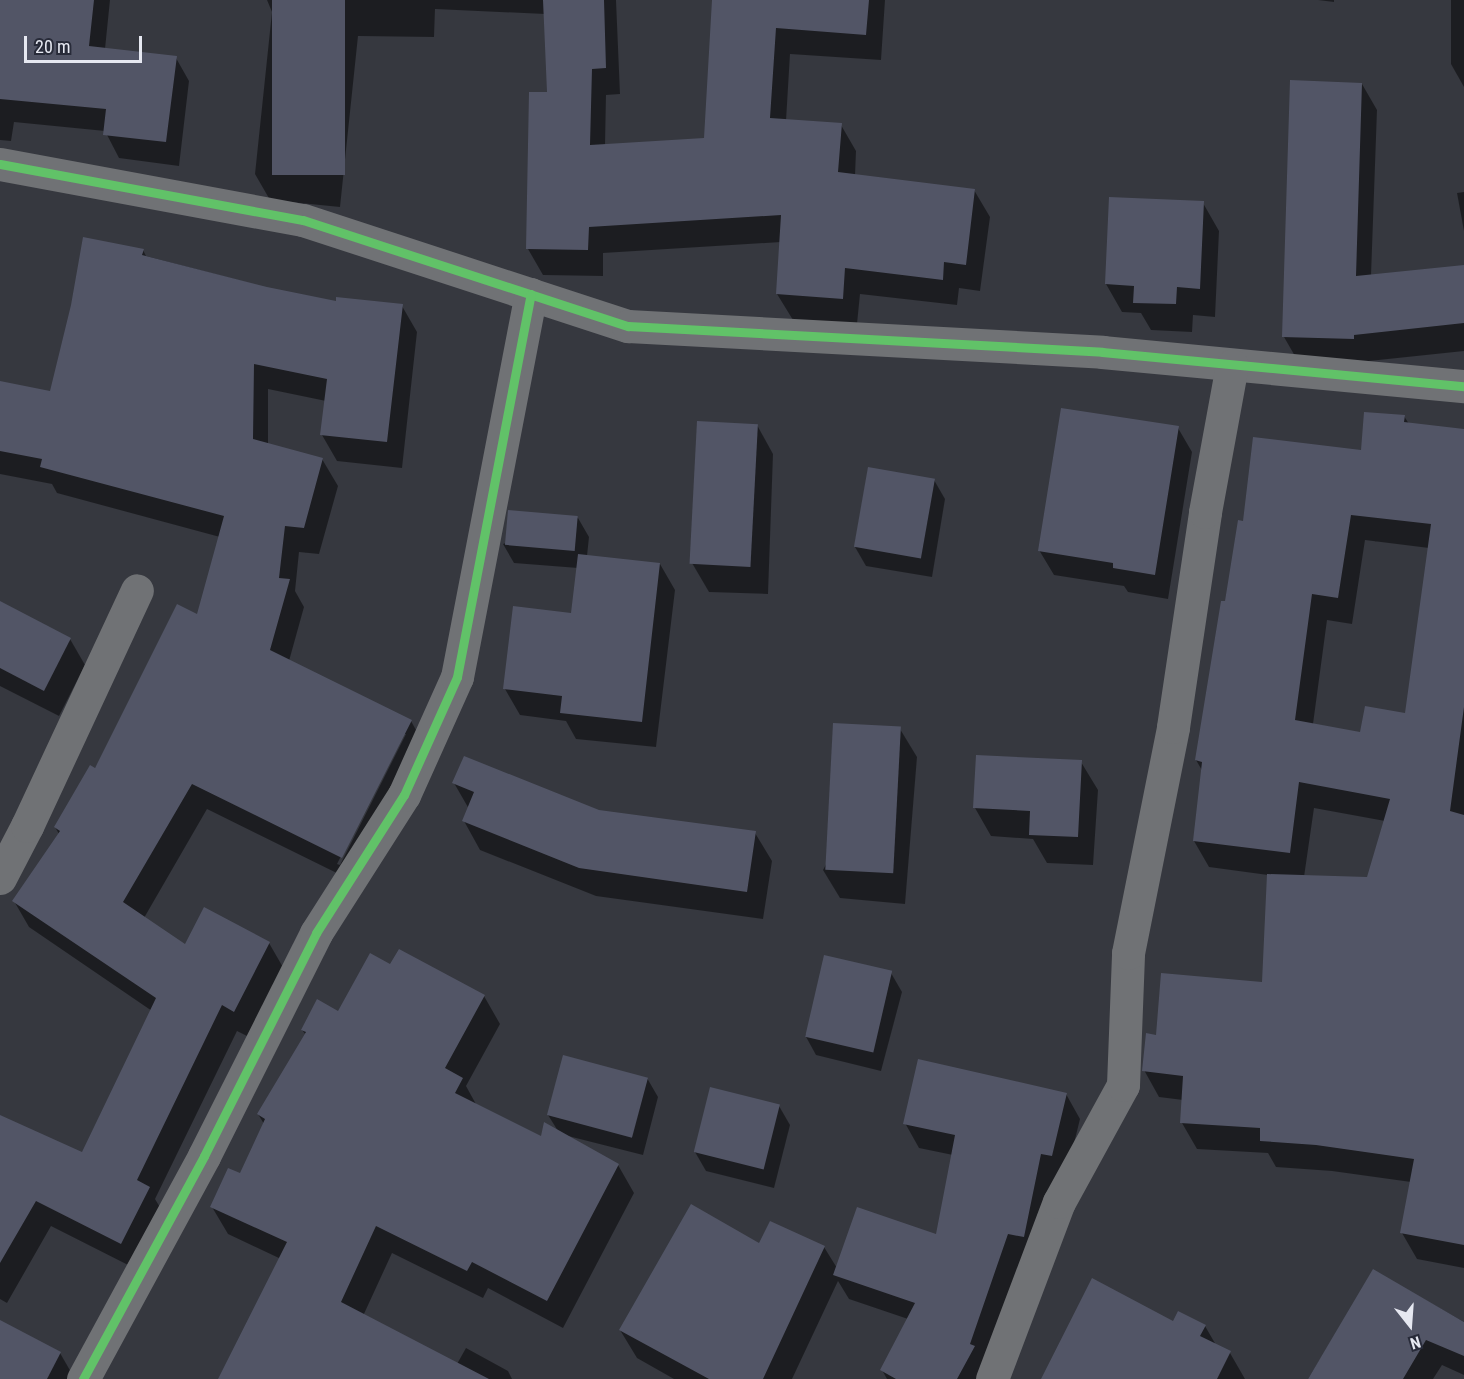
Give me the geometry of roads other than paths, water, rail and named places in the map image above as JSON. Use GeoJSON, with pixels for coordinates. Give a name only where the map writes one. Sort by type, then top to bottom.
{"type":"FeatureCollection","features":[{"type":"Feature","properties":{"kind":"street"},"geometry":{"type":"LineString","coordinates":[[0,164],[303,220],[628,326],[1102,352],[1464,386]]}},
{"type":"Feature","properties":{"kind":"street"},"geometry":{"type":"LineString","coordinates":[[83,1379],[204,1156],[316,933],[405,795],[458,677],[531,294]]}},
{"type":"Feature","properties":{"kind":"street"},"geometry":{"type":"LineString","coordinates":[[992,1379],[1059,1202],[1123,1085],[1128,953],[1173,727],[1205,512],[1232,365]]}},
{"type":"Feature","properties":{"kind":"street"},"geometry":{"type":"LineString","coordinates":[[0,878],[27,826],[137,591]]}}]}
